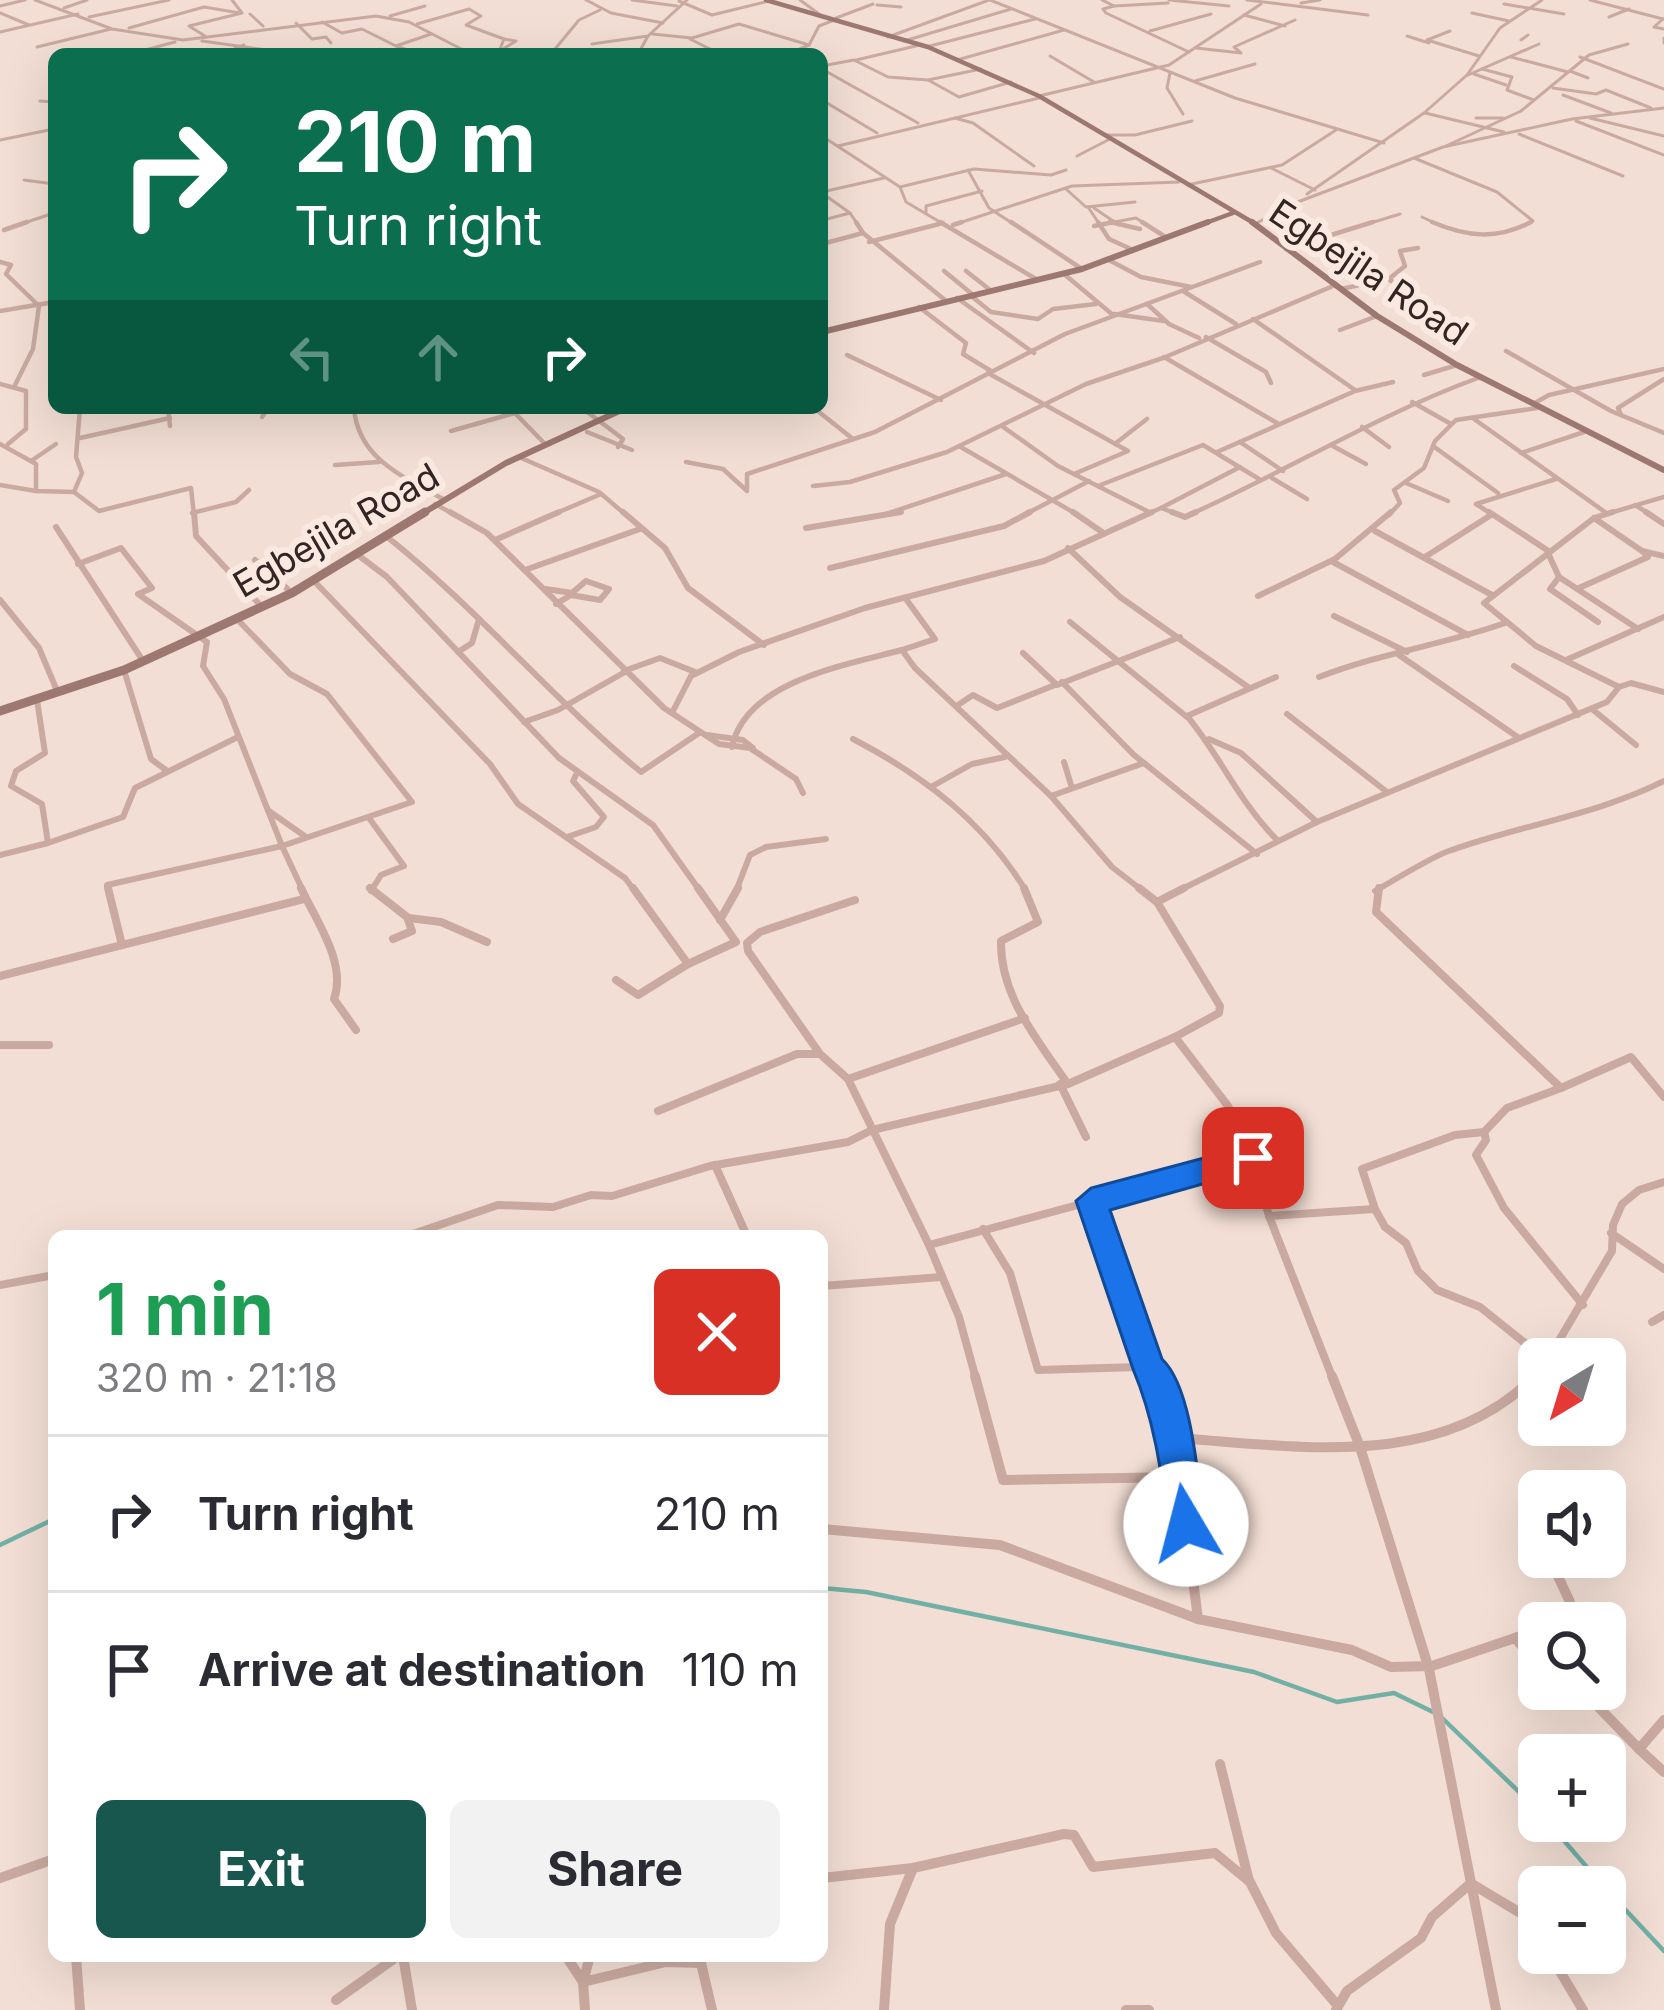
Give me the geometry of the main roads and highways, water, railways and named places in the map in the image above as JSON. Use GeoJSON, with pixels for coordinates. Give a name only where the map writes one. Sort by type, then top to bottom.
{"type":"FeatureCollection","features":[{"type":"Feature","properties":{"kind":"waterway"},"geometry":{"type":"LineString","coordinates":[[0,1545],[48,1522]]}},
{"type":"Feature","properties":{"kind":"waterway"},"geometry":{"type":"LineString","coordinates":[[828,1589],[866,1592],[1254,1672],[1337,1702],[1394,1693],[1433,1712]]}},
{"type":"Feature","properties":{"kind":"waterway"},"geometry":{"type":"LineString","coordinates":[[1441,1717],[1518,1791]]}},
{"type":"Feature","properties":{"kind":"waterway"},"geometry":{"type":"LineString","coordinates":[[1565,1842],[1586,1866]]}},
{"type":"Feature","properties":{"kind":"waterway"},"geometry":{"type":"LineString","coordinates":[[1626,1910],[1664,1951]]}}]}
